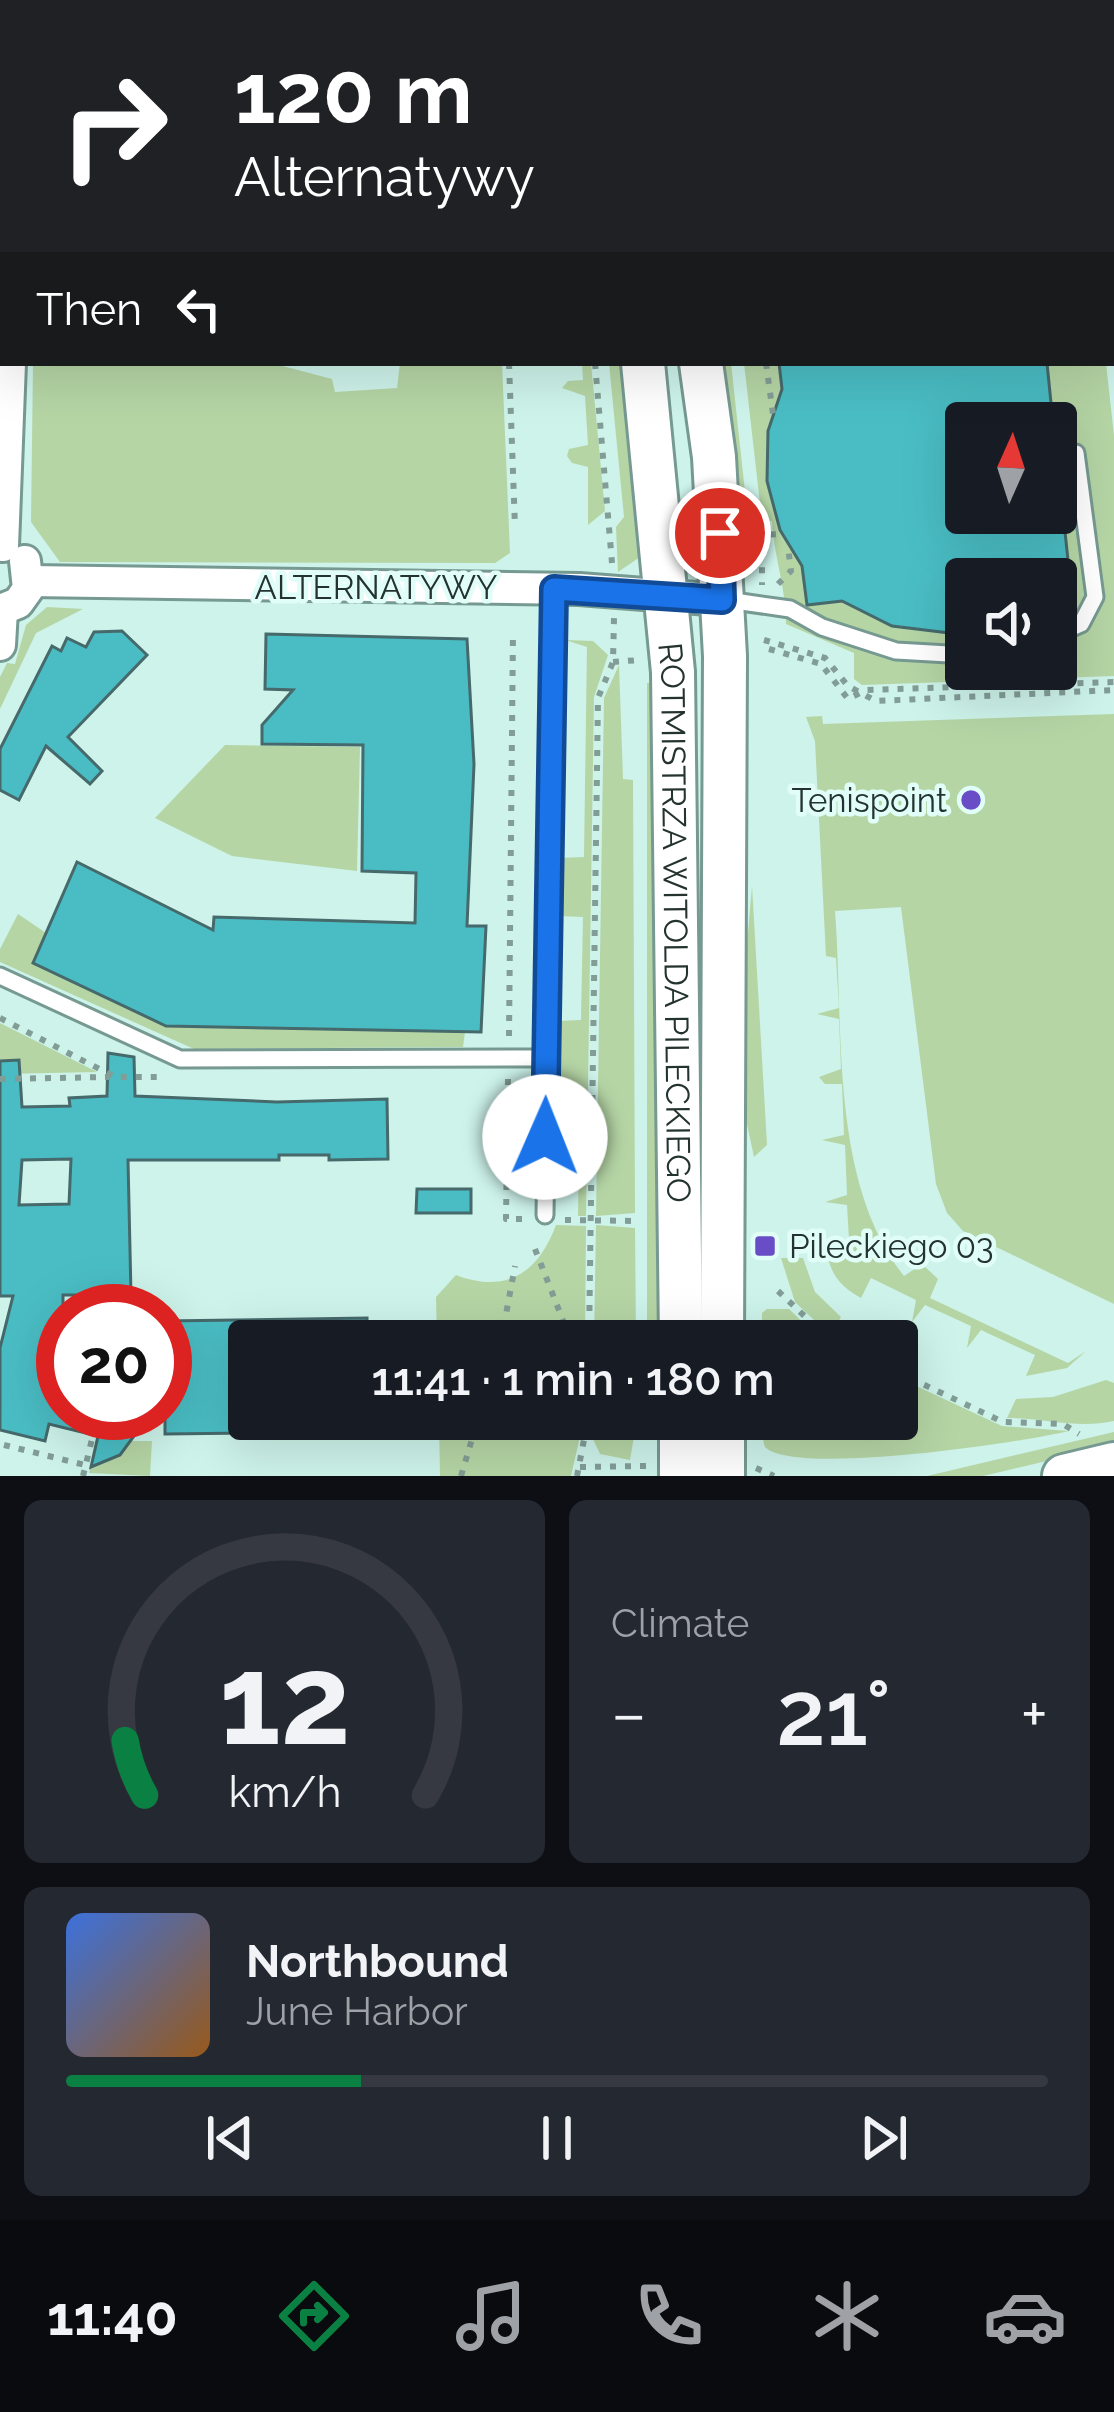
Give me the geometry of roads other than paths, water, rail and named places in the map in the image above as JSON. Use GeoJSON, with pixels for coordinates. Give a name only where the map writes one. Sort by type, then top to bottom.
{"type":"FeatureCollection","features":[{"type":"Feature","properties":{"kind":"main road","name":"ROTMISTRZA WITOLDA PILECKIEGO"},"geometry":{"type":"LineString","coordinates":[[643,366],[669,595],[679,902],[681,1320]]}},
{"type":"Feature","properties":{"kind":"main road","name":"ROTMISTRZA WITOLDA PILECKIEGO"},"geometry":{"type":"LineString","coordinates":[[701,366],[714,458],[742,595],[720,1035],[722,1320]]}},
{"type":"Feature","properties":{"kind":"main road"},"geometry":{"type":"LineString","coordinates":[[674,1471],[678,1440]]}},
{"type":"Feature","properties":{"kind":"main road"},"geometry":{"type":"LineString","coordinates":[[723,1440],[723,1476]]}},
{"type":"Feature","properties":{"kind":"main road"},"geometry":{"type":"LineString","coordinates":[[1064,1476],[1114,1464]]}},
{"type":"Feature","properties":{"kind":"street"},"geometry":{"type":"LineString","coordinates":[[0,645],[1,610],[19,603],[30,581],[26,562],[1,546],[10,366]]}},
{"type":"Feature","properties":{"kind":"street","name":"ALTERNATYWY"},"geometry":{"type":"LineString","coordinates":[[30,581],[742,595]]}},
{"type":"Feature","properties":{"kind":"lane"},"geometry":{"type":"LineString","coordinates":[[1077,462],[1095,597],[1077,626]]}},
{"type":"Feature","properties":{"kind":"lane"},"geometry":{"type":"LineString","coordinates":[[544,1215],[554,589]]}},
{"type":"Feature","properties":{"kind":"lane"},"geometry":{"type":"LineString","coordinates":[[742,595],[790,609],[807,621],[880,647],[945,656]]}},
{"type":"Feature","properties":{"kind":"lane"},"geometry":{"type":"LineString","coordinates":[[0,976],[180,1059],[547,1058]]}},
{"type":"Feature","properties":{"kind":"place","name":"Tenispoint"},"geometry":{"type":"Point","coordinates":[971,800]}},
{"type":"Feature","properties":{"kind":"place","name":"Pileckiego 03"},"geometry":{"type":"Point","coordinates":[765,1246]}}]}
